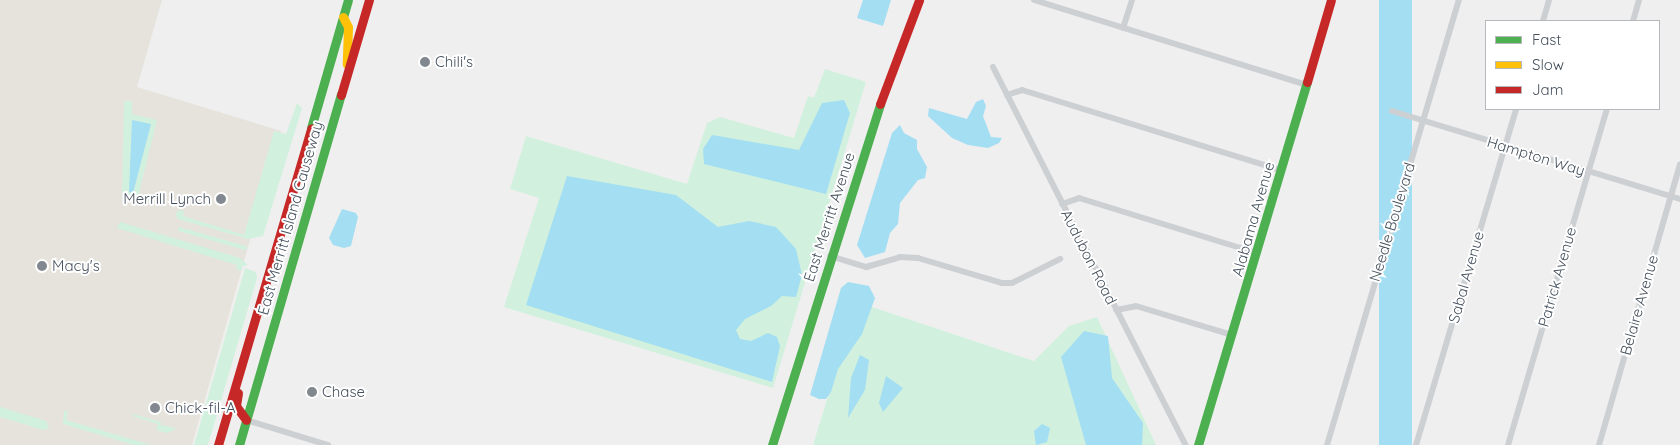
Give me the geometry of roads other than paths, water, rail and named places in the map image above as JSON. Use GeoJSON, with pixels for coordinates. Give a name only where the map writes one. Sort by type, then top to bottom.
{"type":"FeatureCollection","features":[{"type":"Feature","properties":{"kind":"main road","name":"East Merritt Island Causeway"},"geometry":{"type":"LineString","coordinates":[[218,445],[348,0]]}},
{"type":"Feature","properties":{"kind":"main road"},"geometry":{"type":"LineString","coordinates":[[359,0],[366,11]]}},
{"type":"Feature","properties":{"kind":"main road","name":"East Merritt Island Causeway"},"geometry":{"type":"LineString","coordinates":[[238,445],[370,0]]}},
{"type":"Feature","properties":{"kind":"main road","name":"East Merritt Avenue"},"geometry":{"type":"LineString","coordinates":[[772,445],[830,256],[889,76],[919,0]]}},
{"type":"Feature","properties":{"kind":"main road","name":"Alabama Avenue"},"geometry":{"type":"LineString","coordinates":[[1198,445],[1257,253],[1331,0]]}},
{"type":"Feature","properties":{"kind":"main road"},"geometry":{"type":"LineString","coordinates":[[343,17],[348,27],[348,73]]}},
{"type":"Feature","properties":{"kind":"main road"},"geometry":{"type":"LineString","coordinates":[[241,367],[236,406],[246,420]]}},
{"type":"Feature","properties":{"kind":"street"},"geometry":{"type":"LineString","coordinates":[[1034,0],[1307,85]]}},
{"type":"Feature","properties":{"kind":"street"},"geometry":{"type":"LineString","coordinates":[[1123,28],[1132,0]]}},
{"type":"Feature","properties":{"kind":"street","name":"Needle Boulevard"},"geometry":{"type":"LineString","coordinates":[[1328,445],[1459,0]]}},
{"type":"Feature","properties":{"kind":"street"},"geometry":{"type":"LineString","coordinates":[[1542,20],[1549,0]]}},
{"type":"Feature","properties":{"kind":"street"},"geometry":{"type":"LineString","coordinates":[[1632,20],[1639,0]]}},
{"type":"Feature","properties":{"kind":"street","name":"Audubon Road"},"geometry":{"type":"LineString","coordinates":[[993,67],[1186,445]]}},
{"type":"Feature","properties":{"kind":"street"},"geometry":{"type":"LineString","coordinates":[[1007,96],[1022,90],[1281,170]]}},
{"type":"Feature","properties":{"kind":"street","name":"Sabal Avenue"},"geometry":{"type":"LineString","coordinates":[[1416,445],[1516,110]]}},
{"type":"Feature","properties":{"kind":"street","name":"Patrick Avenue"},"geometry":{"type":"LineString","coordinates":[[1508,445],[1606,110]]}},
{"type":"Feature","properties":{"kind":"street","name":"Hampton Way"},"geometry":{"type":"LineString","coordinates":[[1392,111],[1680,199]]}},
{"type":"Feature","properties":{"kind":"street","name":"Belaire Avenue"},"geometry":{"type":"LineString","coordinates":[[1598,445],[1680,164]]}},
{"type":"Feature","properties":{"kind":"street"},"geometry":{"type":"LineString","coordinates":[[1062,204],[1079,198],[1257,253]]}},
{"type":"Feature","properties":{"kind":"street"},"geometry":{"type":"LineString","coordinates":[[830,256],[866,266],[900,257],[918,258],[1002,284],[1012,283],[1060,259]]}},
{"type":"Feature","properties":{"kind":"street"},"geometry":{"type":"LineString","coordinates":[[1116,310],[1136,306],[1232,335]]}},
{"type":"Feature","properties":{"kind":"street"},"geometry":{"type":"LineString","coordinates":[[246,420],[328,445]]}},
{"type":"Feature","properties":{"kind":"water"},"geometry":{"type":"Polygon","coordinates":[[[863,0],[891,0],[883,26],[857,18],[863,0]]]}},
{"type":"Feature","properties":{"kind":"water"},"geometry":{"type":"Polygon","coordinates":[[[1379,0],[1412,0],[1412,445],[1379,445],[1379,0]]]}},
{"type":"Feature","properties":{"kind":"water"},"geometry":{"type":"Polygon","coordinates":[[[983,99],[986,106],[983,116],[991,137],[1002,138],[999,143],[988,148],[968,145],[952,138],[928,116],[929,108],[967,119],[976,102],[983,99]]]}},
{"type":"Feature","properties":{"kind":"water"},"geometry":{"type":"Polygon","coordinates":[[[844,100],[850,113],[826,194],[704,164],[703,149],[712,135],[799,150],[822,103],[844,100]]]}},
{"type":"Feature","properties":{"kind":"water"},"geometry":{"type":"Polygon","coordinates":[[[132,120],[151,124],[133,193],[129,192],[132,120]]]}},
{"type":"Feature","properties":{"kind":"water"},"geometry":{"type":"Polygon","coordinates":[[[900,125],[904,133],[917,140],[917,149],[927,167],[925,178],[918,180],[900,203],[898,224],[890,233],[885,252],[865,258],[857,245],[892,133],[900,125]]]}},
{"type":"Feature","properties":{"kind":"water"},"geometry":{"type":"Polygon","coordinates":[[[567,176],[676,195],[718,227],[749,221],[776,227],[796,249],[802,275],[796,297],[782,296],[771,306],[745,319],[736,330],[740,339],[751,341],[768,333],[777,337],[780,346],[772,382],[526,305],[567,176]]]}},
{"type":"Feature","properties":{"kind":"water"},"geometry":{"type":"Polygon","coordinates":[[[342,209],[356,213],[358,217],[351,246],[344,248],[333,245],[329,238],[342,209]]]}},
{"type":"Feature","properties":{"kind":"water"},"geometry":{"type":"Polygon","coordinates":[[[848,282],[869,286],[875,298],[862,334],[838,369],[831,392],[826,399],[819,399],[810,395],[841,288],[848,282]]]}},
{"type":"Feature","properties":{"kind":"water"},"geometry":{"type":"Polygon","coordinates":[[[1084,331],[1108,336],[1112,378],[1143,423],[1142,445],[1086,445],[1061,357],[1084,331]]]}},
{"type":"Feature","properties":{"kind":"water"},"geometry":{"type":"Polygon","coordinates":[[[860,355],[869,360],[865,390],[848,418],[851,378],[860,355]]]}},
{"type":"Feature","properties":{"kind":"water"},"geometry":{"type":"Polygon","coordinates":[[[886,376],[903,388],[883,412],[879,403],[886,376]]]}},
{"type":"Feature","properties":{"kind":"water"},"geometry":{"type":"Polygon","coordinates":[[[1042,424],[1050,428],[1047,442],[1036,445],[1034,431],[1042,424]]]}},
{"type":"Feature","properties":{"kind":"place","name":"Chili's"},"geometry":{"type":"Point","coordinates":[425,62]}},
{"type":"Feature","properties":{"kind":"place","name":"Merrill Lynch"},"geometry":{"type":"Point","coordinates":[221,199]}},
{"type":"Feature","properties":{"kind":"place","name":"Macy's"},"geometry":{"type":"Point","coordinates":[42,266]}},
{"type":"Feature","properties":{"kind":"place","name":"Chase"},"geometry":{"type":"Point","coordinates":[312,392]}},
{"type":"Feature","properties":{"kind":"place","name":"Chick-fil-A"},"geometry":{"type":"Point","coordinates":[155,408]}}]}
